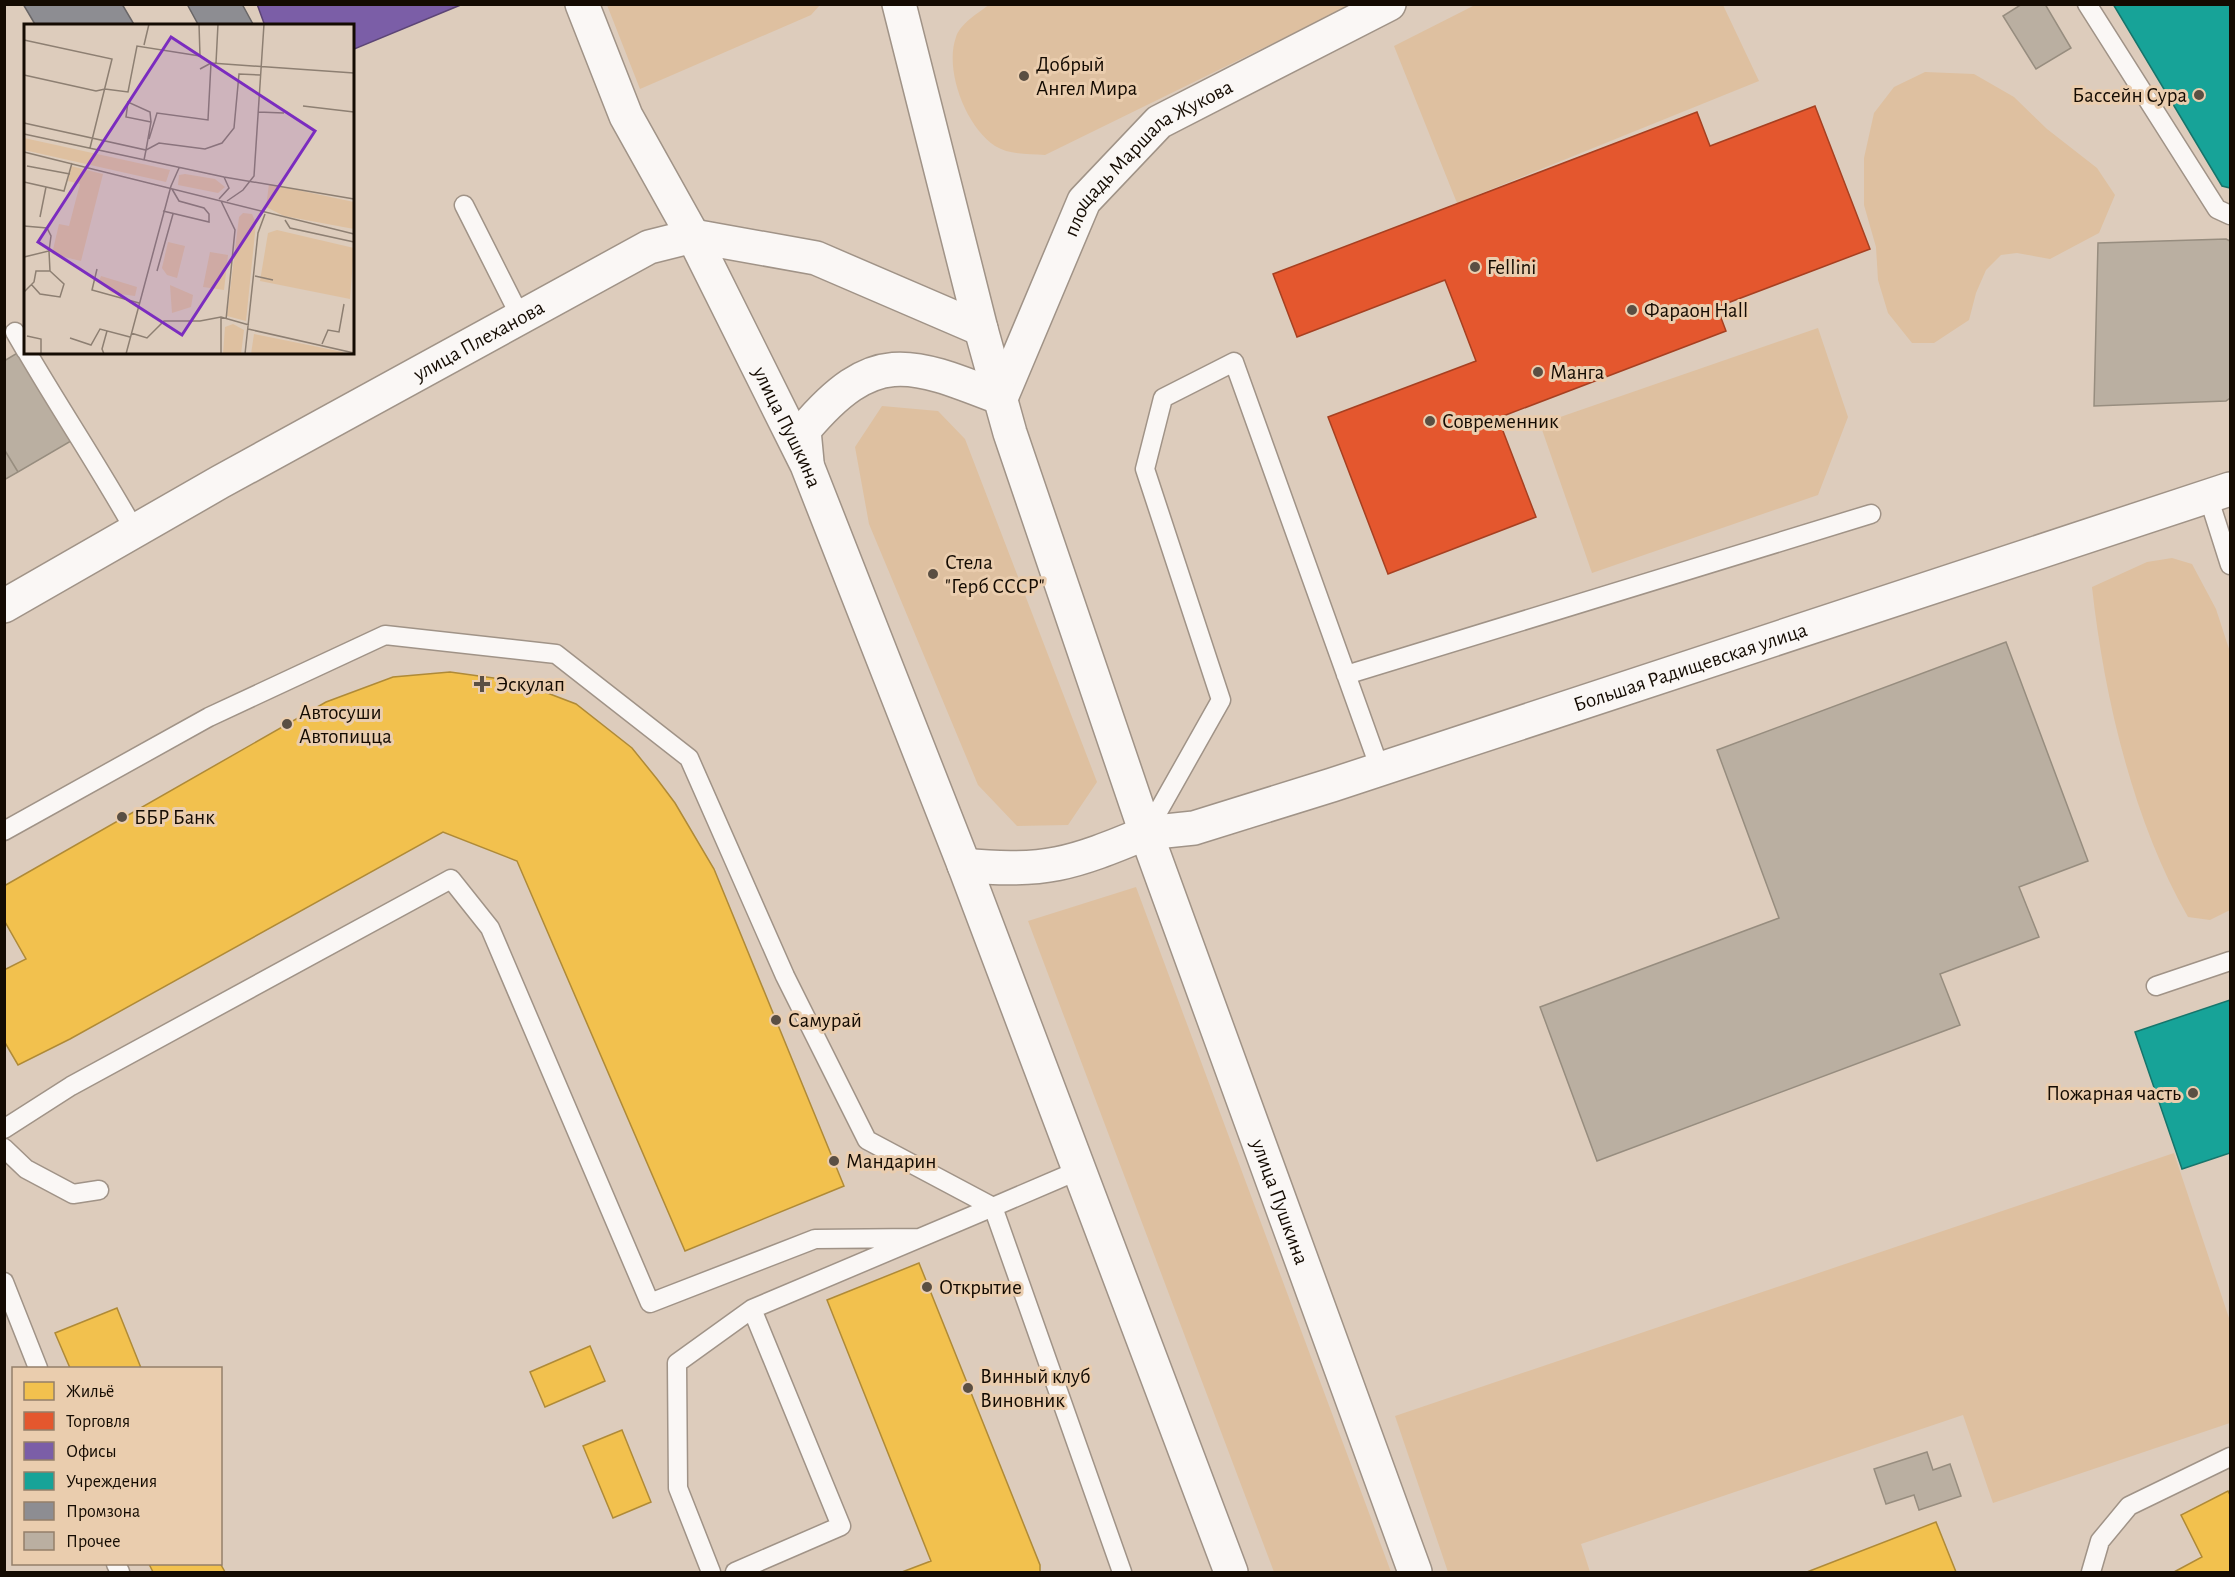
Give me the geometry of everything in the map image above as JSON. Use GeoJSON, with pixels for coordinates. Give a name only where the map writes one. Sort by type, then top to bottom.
{"type":"FeatureCollection","features":[{"type":"Feature","properties":{"kind":"main road","name":"улица Пушкина"},"geometry":{"type":"LineString","coordinates":[[582,4],[626,116],[693,236],[807,465],[963,865],[1077,1171],[1231,1572]]}},
{"type":"Feature","properties":{"kind":"main road","name":"улица Пушкина"},"geometry":{"type":"LineString","coordinates":[[899,4],[981,329],[1001,398],[1146,833],[1415,1572]]}},
{"type":"Feature","properties":{"kind":"main road","name":"площадь Маршала Жукова"},"geometry":{"type":"LineString","coordinates":[[1001,398],[1084,201],[1159,122],[1389,4]]}},
{"type":"Feature","properties":{"kind":"main road","name":"улица Плеханова"},"geometry":{"type":"LineString","coordinates":[[4,606],[135,531],[649,247],[693,236],[816,258],[981,329]]}},
{"type":"Feature","properties":{"kind":"main road"},"geometry":{"type":"LineString","coordinates":[[807,465],[804,430],[825,405],[850,384],[869,374],[909,369],[949,378],[1001,398]]}},
{"type":"Feature","properties":{"kind":"main road","name":"Большая Радищевская улица"},"geometry":{"type":"LineString","coordinates":[[1146,833],[1194,828],[1380,769],[2219,492]]}},
{"type":"Feature","properties":{"kind":"main road"},"geometry":{"type":"LineString","coordinates":[[963,865],[1004,870],[1057,866],[1146,833]]}},
{"type":"Feature","properties":{"kind":"lane"},"geometry":{"type":"LineString","coordinates":[[2087,4],[2217,209],[2230,215]]}},
{"type":"Feature","properties":{"kind":"lane"},"geometry":{"type":"LineString","coordinates":[[464,205],[520,318]]}},
{"type":"Feature","properties":{"kind":"lane"},"geometry":{"type":"LineString","coordinates":[[15,332],[24,348]]}},
{"type":"Feature","properties":{"kind":"lane"},"geometry":{"type":"LineString","coordinates":[[27,354],[71,427],[104,476],[135,531]]}},
{"type":"Feature","properties":{"kind":"lane"},"geometry":{"type":"LineString","coordinates":[[1146,833],[1221,700],[1145,469],[1163,398],[1234,362],[1380,769]]}},
{"type":"Feature","properties":{"kind":"lane"},"geometry":{"type":"LineString","coordinates":[[2219,492],[2230,565]]}},
{"type":"Feature","properties":{"kind":"lane"},"geometry":{"type":"LineString","coordinates":[[1346,675],[1870,514]]}},
{"type":"Feature","properties":{"kind":"lane"},"geometry":{"type":"LineString","coordinates":[[4,831],[210,717],[385,635],[556,654],[689,758],[785,976],[867,1140],[993,1207],[1122,1572]]}},
{"type":"Feature","properties":{"kind":"lane"},"geometry":{"type":"LineString","coordinates":[[4,1129],[71,1086],[451,879],[490,928],[651,1303],[815,1239],[919,1238]]}},
{"type":"Feature","properties":{"kind":"lane"},"geometry":{"type":"LineString","coordinates":[[2156,986],[2230,961]]}},
{"type":"Feature","properties":{"kind":"lane"},"geometry":{"type":"LineString","coordinates":[[4,1148],[26,1169],[73,1194],[99,1190]]}},
{"type":"Feature","properties":{"kind":"lane"},"geometry":{"type":"LineString","coordinates":[[711,1572],[678,1488],[677,1363],[752,1309],[1077,1171]]}},
{"type":"Feature","properties":{"kind":"lane"},"geometry":{"type":"LineString","coordinates":[[4,1282],[38,1367]]}},
{"type":"Feature","properties":{"kind":"lane"},"geometry":{"type":"LineString","coordinates":[[735,1572],[841,1526],[752,1309]]}},
{"type":"Feature","properties":{"kind":"lane"},"geometry":{"type":"LineString","coordinates":[[2091,1572],[2100,1541],[2129,1506],[2230,1456]]}},
{"type":"Feature","properties":{"kind":"shaded area"},"geometry":{"type":"Polygon","coordinates":[[[607,5],[820,5],[811,15],[640,89],[607,5]]]}},
{"type":"Feature","properties":{"kind":"shaded area"},"geometry":{"type":"Polygon","coordinates":[[[989,5],[1351,5],[1045,155],[1013,153],[995,146],[975,126],[960,97],[953,65],[956,37],[966,23],[989,5]]]}},
{"type":"Feature","properties":{"kind":"shaded area"},"geometry":{"type":"Polygon","coordinates":[[[1475,5],[1723,5],[1759,81],[1457,203],[1394,46],[1475,5]]]}},
{"type":"Feature","properties":{"kind":"shaded area"},"geometry":{"type":"Polygon","coordinates":[[[1925,72],[1974,74],[2014,97],[2047,129],[2097,168],[2115,195],[2099,233],[2050,259],[2017,253],[2001,255],[1986,270],[1976,293],[1969,320],[1934,343],[1912,343],[1888,313],[1878,280],[1876,247],[1864,205],[1864,158],[1874,113],[1894,87],[1925,72]]]}},
{"type":"Feature","properties":{"kind":"shaded area"},"geometry":{"type":"Polygon","coordinates":[[[1818,328],[1848,417],[1818,495],[1592,573],[1540,424],[1818,328]]]}},
{"type":"Feature","properties":{"kind":"shaded area"},"geometry":{"type":"Polygon","coordinates":[[[882,406],[938,411],[965,439],[1097,782],[1068,825],[1017,826],[978,785],[869,524],[855,447],[882,406]]]}},
{"type":"Feature","properties":{"kind":"shaded area"},"geometry":{"type":"Polygon","coordinates":[[[2172,558],[2192,564],[2216,609],[2230,652],[2230,910],[2210,920],[2188,917],[2151,840],[2124,757],[2113,714],[2097,629],[2092,587],[2147,562],[2172,558]]]}},
{"type":"Feature","properties":{"kind":"shaded area"},"geometry":{"type":"Polygon","coordinates":[[[1136,887],[1391,1572],[1274,1572],[1028,921],[1136,887]]]}},
{"type":"Feature","properties":{"kind":"shaded area"},"geometry":{"type":"Polygon","coordinates":[[[2174,1153],[2230,1321],[2230,1423],[1993,1503],[1963,1415],[1581,1544],[1590,1572],[1448,1572],[1395,1416],[2174,1153]]]}},
{"type":"Feature","properties":{"kind":"building: Жильё"},"geometry":{"type":"Polygon","coordinates":[[[450,672],[516,681],[576,704],[632,748],[657,779],[675,803],[714,869],[844,1186],[685,1251],[517,861],[443,832],[70,1039],[18,1065],[4,1041],[4,970],[26,959],[4,920],[4,886],[326,702],[393,677],[450,672]]]}},
{"type":"Feature","properties":{"kind":"building: Жильё"},"geometry":{"type":"Polygon","coordinates":[[[919,1263],[1040,1565],[1040,1572],[902,1572],[931,1561],[827,1300],[919,1263]]]}},
{"type":"Feature","properties":{"kind":"building: Жильё"},"geometry":{"type":"Polygon","coordinates":[[[117,1308],[141,1367],[70,1367],[55,1333],[117,1308]]]}},
{"type":"Feature","properties":{"kind":"building: Жильё"},"geometry":{"type":"Polygon","coordinates":[[[590,1346],[605,1381],[545,1407],[530,1372],[590,1346]]]}},
{"type":"Feature","properties":{"kind":"building: Жильё"},"geometry":{"type":"Polygon","coordinates":[[[622,1430],[651,1502],[613,1518],[583,1446],[622,1430]]]}},
{"type":"Feature","properties":{"kind":"building: Жильё"},"geometry":{"type":"Polygon","coordinates":[[[2228,1491],[2230,1495],[2230,1572],[2174,1572],[2202,1557],[2181,1515],[2228,1491]]]}},
{"type":"Feature","properties":{"kind":"building: Жильё"},"geometry":{"type":"Polygon","coordinates":[[[1936,1522],[1956,1572],[1807,1572],[1936,1522]]]}},
{"type":"Feature","properties":{"kind":"building: Жильё"},"geometry":{"type":"Polygon","coordinates":[[[150,1565],[221,1565],[225,1572],[153,1572],[150,1565]]]}},
{"type":"Feature","properties":{"kind":"building: Торговля"},"geometry":{"type":"Polygon","coordinates":[[[1815,106],[1870,249],[1717,307],[1726,331],[1498,418],[1536,517],[1388,574],[1328,417],[1476,361],[1457,311],[1445,280],[1297,337],[1273,274],[1697,112],[1710,146],[1815,106]]]}},
{"type":"Feature","properties":{"kind":"building: Офисы"},"geometry":{"type":"Polygon","coordinates":[[[257,4],[463,4],[354,49],[354,24],[264,24],[257,4]]]}},
{"type":"Feature","properties":{"kind":"building: Учреждения","name":"Бассейн Сура"},"geometry":{"type":"Polygon","coordinates":[[[2113,4],[2230,4],[2230,188],[2222,186],[2113,4]]]}},
{"type":"Feature","properties":{"kind":"building: Учреждения","name":"Пожарная часть"},"geometry":{"type":"Polygon","coordinates":[[[2230,1000],[2230,1153],[2182,1169],[2135,1032],[2230,1000]]]}},
{"type":"Feature","properties":{"kind":"building: Промзона"},"geometry":{"type":"Polygon","coordinates":[[[23,4],[122,4],[134,24],[35,24],[23,4]]]}},
{"type":"Feature","properties":{"kind":"building: Промзона"},"geometry":{"type":"Polygon","coordinates":[[[187,4],[242,4],[253,24],[198,24],[187,4]]]}},
{"type":"Feature","properties":{"kind":"building: Прочее"},"geometry":{"type":"Polygon","coordinates":[[[2022,4],[2045,4],[2071,48],[2036,69],[2003,16],[2022,4]]]}},
{"type":"Feature","properties":{"kind":"building: Прочее"},"geometry":{"type":"Polygon","coordinates":[[[2226,239],[2230,241],[2230,398],[2226,401],[2094,406],[2098,243],[2226,239]]]}},
{"type":"Feature","properties":{"kind":"building: Прочее"},"geometry":{"type":"Polygon","coordinates":[[[19,352],[71,441],[18,472],[4,449],[4,361],[19,352]]]}},
{"type":"Feature","properties":{"kind":"building: Прочее"},"geometry":{"type":"Polygon","coordinates":[[[4,449],[18,472],[4,480],[4,449]]]}},
{"type":"Feature","properties":{"kind":"building: Прочее"},"geometry":{"type":"Polygon","coordinates":[[[2006,642],[2088,861],[2019,887],[2039,937],[1940,974],[1960,1025],[1597,1161],[1540,1007],[1779,918],[1717,750],[2006,642]]]}},
{"type":"Feature","properties":{"kind":"building: Прочее"},"geometry":{"type":"Polygon","coordinates":[[[1927,1452],[1933,1470],[1950,1464],[1961,1496],[1919,1510],[1914,1495],[1886,1504],[1874,1469],[1927,1452]]]}},
{"type":"Feature","properties":{"kind":"place","name":"Добрый Ангел Мира"},"geometry":{"type":"Point","coordinates":[1024,76]}},
{"type":"Feature","properties":{"kind":"place","name":"Бассейн Сура"},"geometry":{"type":"Point","coordinates":[2199,95]}},
{"type":"Feature","properties":{"kind":"place","name":"Fellini"},"geometry":{"type":"Point","coordinates":[1475,267]}},
{"type":"Feature","properties":{"kind":"place","name":"Фараон Hall"},"geometry":{"type":"Point","coordinates":[1632,310]}},
{"type":"Feature","properties":{"kind":"place","name":"Манга"},"geometry":{"type":"Point","coordinates":[1538,372]}},
{"type":"Feature","properties":{"kind":"place","name":"Современник"},"geometry":{"type":"Point","coordinates":[1430,421]}},
{"type":"Feature","properties":{"kind":"place","name":"Стела \"Герб СССР\""},"geometry":{"type":"Point","coordinates":[933,574]}},
{"type":"Feature","properties":{"kind":"place","name":"Эскулап"},"geometry":{"type":"Point","coordinates":[482,684]}},
{"type":"Feature","properties":{"kind":"place","name":"Автосуши Автопицца"},"geometry":{"type":"Point","coordinates":[287,724]}},
{"type":"Feature","properties":{"kind":"place","name":"ББР Банк"},"geometry":{"type":"Point","coordinates":[122,817]}},
{"type":"Feature","properties":{"kind":"place","name":"Самурай"},"geometry":{"type":"Point","coordinates":[776,1020]}},
{"type":"Feature","properties":{"kind":"place","name":"Пожарная часть"},"geometry":{"type":"Point","coordinates":[2193,1093]}},
{"type":"Feature","properties":{"kind":"place","name":"Мандарин"},"geometry":{"type":"Point","coordinates":[834,1161]}},
{"type":"Feature","properties":{"kind":"place","name":"Открытие"},"geometry":{"type":"Point","coordinates":[927,1287]}},
{"type":"Feature","properties":{"kind":"place","name":"Винный клуб Виновник"},"geometry":{"type":"Point","coordinates":[968,1388]}}]}
